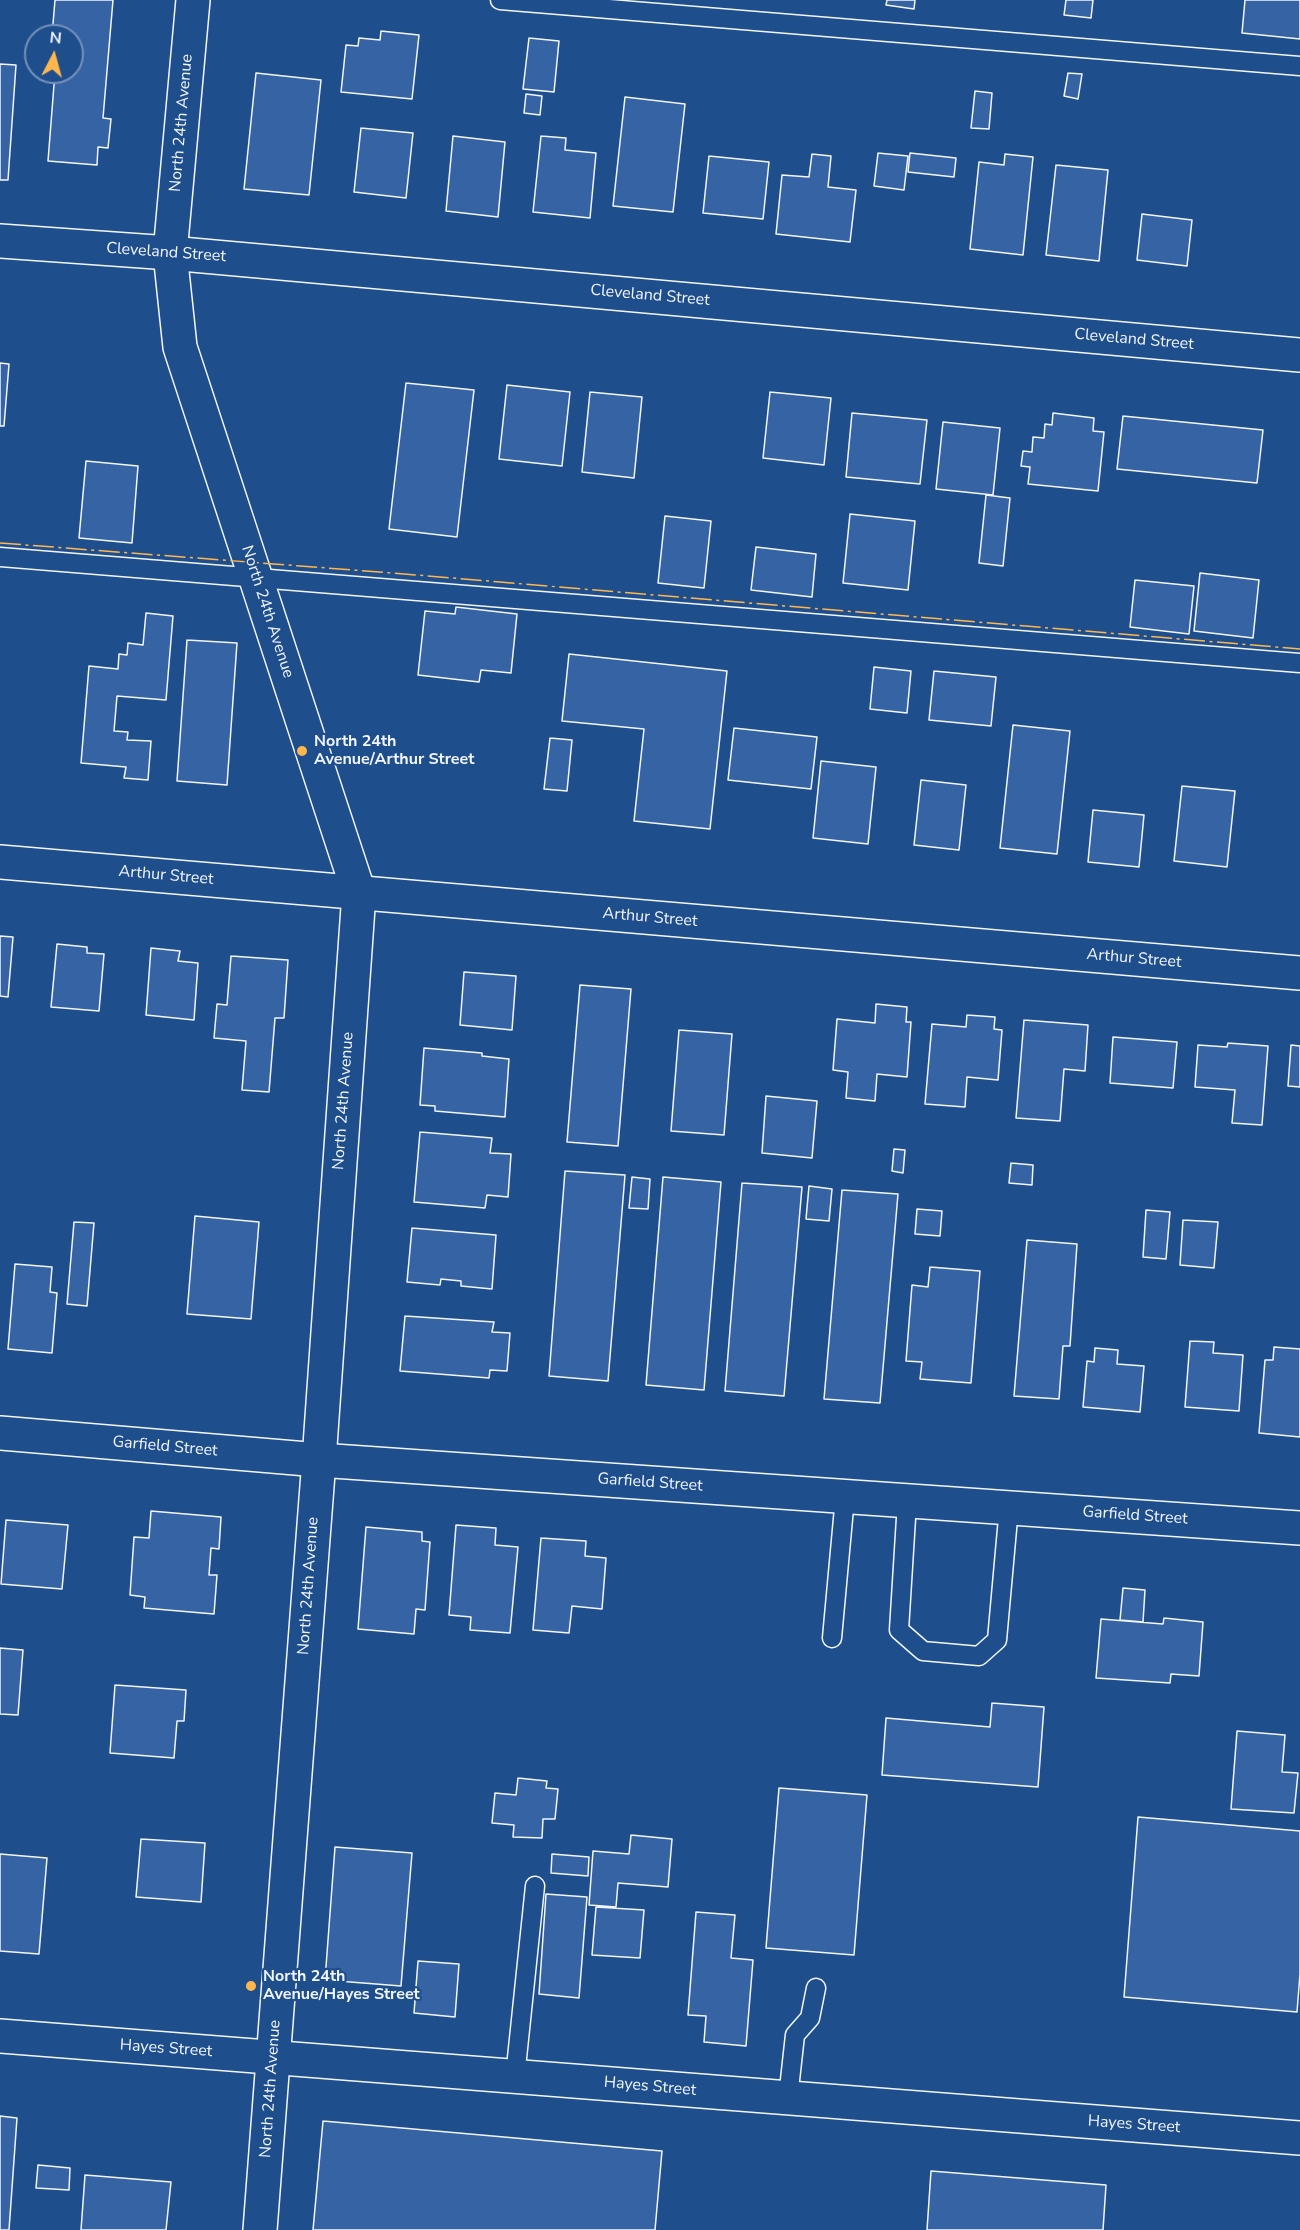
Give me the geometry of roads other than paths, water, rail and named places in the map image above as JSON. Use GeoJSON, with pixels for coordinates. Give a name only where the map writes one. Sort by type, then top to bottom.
{"type":"FeatureCollection","features":[{"type":"Feature","properties":{"kind":"street","name":"North 24th Avenue"},"geometry":{"type":"LineString","coordinates":[[193,0],[170,253],[180,347],[358,893],[319,1460],[260,2230]]}},
{"type":"Feature","properties":{"kind":"street","name":"Cleveland Street"},"geometry":{"type":"LineString","coordinates":[[0,241],[170,253],[1300,355]]}},
{"type":"Feature","properties":{"kind":"street","name":"Arthur Street"},"geometry":{"type":"LineString","coordinates":[[0,862],[1300,973]]}},
{"type":"Feature","properties":{"kind":"street","name":"Garfield Street"},"geometry":{"type":"LineString","coordinates":[[0,1433],[319,1460],[1300,1528]]}},
{"type":"Feature","properties":{"kind":"street","name":"Hayes Street"},"geometry":{"type":"LineString","coordinates":[[0,2036],[1300,2138]]}},
{"type":"Feature","properties":{"kind":"lane"},"geometry":{"type":"LineString","coordinates":[[500,0],[1300,66]]}},
{"type":"Feature","properties":{"kind":"lane"},"geometry":{"type":"LineString","coordinates":[[0,557],[1300,663]]}},
{"type":"Feature","properties":{"kind":"lane"},"geometry":{"type":"LineString","coordinates":[[832,1638],[845,1497]]}},
{"type":"Feature","properties":{"kind":"lane"},"geometry":{"type":"LineString","coordinates":[[907,1502],[898,1630],[923,1651],[979,1656],[997,1640],[1010,1507]]}},
{"type":"Feature","properties":{"kind":"lane"},"geometry":{"type":"LineString","coordinates":[[515,2076],[535,1886]]}},
{"type":"Feature","properties":{"kind":"lane"},"geometry":{"type":"LineString","coordinates":[[788,2098],[795,2035],[810,2018],[816,1988]]}},
{"type":"Feature","properties":{"kind":"place","name":"North 24th Avenue/Arthur Street"},"geometry":{"type":"Point","coordinates":[302,751]}},
{"type":"Feature","properties":{"kind":"place","name":"North 24th Avenue/Hayes Street"},"geometry":{"type":"Point","coordinates":[251,1986]}}]}
